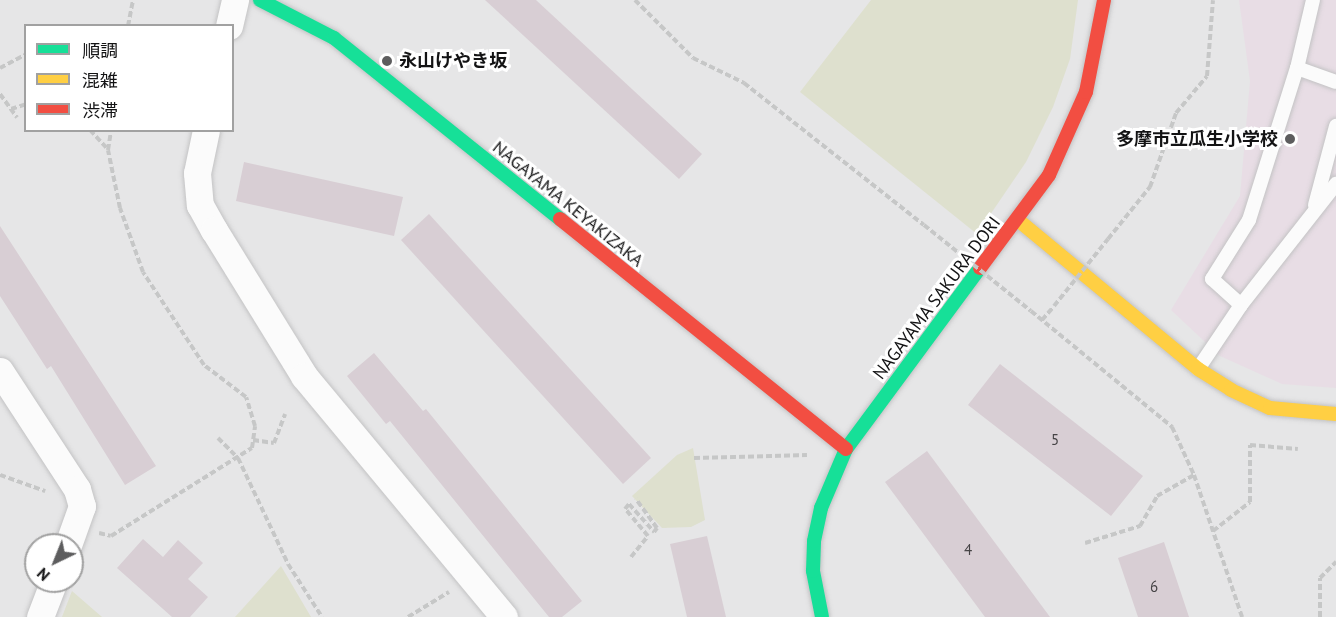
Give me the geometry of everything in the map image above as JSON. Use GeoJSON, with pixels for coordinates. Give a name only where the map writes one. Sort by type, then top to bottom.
{"type":"FeatureCollection","features":[{"type":"Feature","properties":{"kind":"street"},"geometry":{"type":"LineString","coordinates":[[229,24],[235,0]]}},
{"type":"Feature","properties":{"kind":"street","name":"NAGAYAMA KEYAKIZAKA"},"geometry":{"type":"LineString","coordinates":[[261,0],[334,38],[846,448]]}},
{"type":"Feature","properties":{"kind":"street","name":"NAGAYAMA SAKURA DORI"},"geometry":{"type":"LineString","coordinates":[[822,617],[813,571],[814,541],[821,508],[846,448],[1018,220],[1049,175],[1076,118],[1094,63],[1104,0]]}},
{"type":"Feature","properties":{"kind":"street"},"geometry":{"type":"LineString","coordinates":[[206,132],[197,173],[200,205],[214,230],[304,376],[504,617]]}},
{"type":"Feature","properties":{"kind":"street"},"geometry":{"type":"LineString","coordinates":[[1018,220],[1198,369],[1270,408],[1336,414]]}},
{"type":"Feature","properties":{"kind":"street"},"geometry":{"type":"LineString","coordinates":[[0,371],[77,489],[82,506],[72,533]]}},
{"type":"Feature","properties":{"kind":"street"},"geometry":{"type":"LineString","coordinates":[[40,617],[49,593]]}},
{"type":"Feature","properties":{"kind":"lane"},"geometry":{"type":"LineString","coordinates":[[1241,306],[1212,279],[1249,220],[1297,68],[1313,0]]}},
{"type":"Feature","properties":{"kind":"lane"},"geometry":{"type":"LineString","coordinates":[[1297,68],[1336,82]]}},
{"type":"Feature","properties":{"kind":"lane"},"geometry":{"type":"LineString","coordinates":[[1314,210],[1336,126]]}},
{"type":"Feature","properties":{"kind":"lane"},"geometry":{"type":"LineString","coordinates":[[1198,369],[1241,306],[1336,184]]}},
{"type":"Feature","properties":{"kind":"path"},"geometry":{"type":"LineString","coordinates":[[128,24],[133,0]]}},
{"type":"Feature","properties":{"kind":"path"},"geometry":{"type":"LineString","coordinates":[[635,0],[693,58],[744,83],[924,225],[1173,427],[1194,475],[1242,617]]}},
{"type":"Feature","properties":{"kind":"path"},"geometry":{"type":"LineString","coordinates":[[1042,320],[1150,187],[1176,113],[1207,76],[1213,0]]}},
{"type":"Feature","properties":{"kind":"path"},"geometry":{"type":"LineString","coordinates":[[0,68],[24,55]]}},
{"type":"Feature","properties":{"kind":"path"},"geometry":{"type":"LineString","coordinates":[[0,94],[17,117]]}},
{"type":"Feature","properties":{"kind":"path"},"geometry":{"type":"LineString","coordinates":[[11,109],[24,105]]}},
{"type":"Feature","properties":{"kind":"path"},"geometry":{"type":"LineString","coordinates":[[92,132],[108,150]]}},
{"type":"Feature","properties":{"kind":"path"},"geometry":{"type":"LineString","coordinates":[[84,536],[111,536],[238,458],[252,448],[255,426],[246,398],[204,365],[143,272],[120,208],[108,150],[111,132]]}},
{"type":"Feature","properties":{"kind":"path"},"geometry":{"type":"LineString","coordinates":[[253,440],[274,443],[285,414]]}},
{"type":"Feature","properties":{"kind":"path"},"geometry":{"type":"LineString","coordinates":[[218,438],[238,458],[288,564],[322,617]]}},
{"type":"Feature","properties":{"kind":"path"},"geometry":{"type":"LineString","coordinates":[[1213,531],[1250,502],[1250,445],[1298,449]]}},
{"type":"Feature","properties":{"kind":"path"},"geometry":{"type":"LineString","coordinates":[[694,458],[786,458]]}},
{"type":"Feature","properties":{"kind":"path"},"geometry":{"type":"LineString","coordinates":[[0,475],[60,496],[77,489]]}},
{"type":"Feature","properties":{"kind":"path"},"geometry":{"type":"LineString","coordinates":[[1085,543],[1140,526],[1157,496],[1194,475]]}},
{"type":"Feature","properties":{"kind":"path"},"geometry":{"type":"LineString","coordinates":[[631,557],[648,536],[624,509],[629,504],[654,532],[657,528],[636,499]]}},
{"type":"Feature","properties":{"kind":"path"},"geometry":{"type":"LineString","coordinates":[[1320,617],[1320,578],[1336,562]]}},
{"type":"Feature","properties":{"kind":"path"},"geometry":{"type":"LineString","coordinates":[[408,617],[471,578]]}},
{"type":"Feature","properties":{"kind":"shaded area","name":"多摩市立瓜生小学校"},"geometry":{"type":"Polygon","coordinates":[[[1239,0],[1336,0],[1336,388],[1282,384],[1220,356],[1171,310],[1240,196],[1250,81],[1239,0]]]}},
{"type":"Feature","properties":{"kind":"green space"},"geometry":{"type":"Polygon","coordinates":[[[871,0],[1078,0],[1070,59],[1053,107],[1026,162],[977,234],[800,92],[871,0]]]}},
{"type":"Feature","properties":{"kind":"green space"},"geometry":{"type":"Polygon","coordinates":[[[693,448],[705,520],[691,527],[662,528],[632,496],[677,455],[693,448]]]}},
{"type":"Feature","properties":{"kind":"green space"},"geometry":{"type":"Polygon","coordinates":[[[281,566],[311,617],[235,617],[281,566]]]}},
{"type":"Feature","properties":{"kind":"green space"},"geometry":{"type":"Polygon","coordinates":[[[71,593],[74,593],[102,617],[62,617],[71,593]]]}},
{"type":"Feature","properties":{"kind":"building"},"geometry":{"type":"Polygon","coordinates":[[[485,0],[536,0],[702,154],[679,179],[485,0]]]}},
{"type":"Feature","properties":{"kind":"building"},"geometry":{"type":"Polygon","coordinates":[[[244,162],[403,197],[394,236],[236,201],[244,162]]]}},
{"type":"Feature","properties":{"kind":"building"},"geometry":{"type":"Polygon","coordinates":[[[429,214],[651,458],[623,484],[401,240],[429,214]]]}},
{"type":"Feature","properties":{"kind":"building"},"geometry":{"type":"Polygon","coordinates":[[[0,226],[156,466],[125,485],[51,366],[47,369],[0,296],[0,226]]]}},
{"type":"Feature","properties":{"kind":"building"},"geometry":{"type":"Polygon","coordinates":[[[374,353],[423,411],[426,409],[582,601],[562,617],[549,617],[390,421],[386,424],[347,376],[374,353]]]}},
{"type":"Feature","properties":{"kind":"building"},"geometry":{"type":"Polygon","coordinates":[[[1000,364],[1143,476],[1111,516],[968,405],[1000,364]]]}},
{"type":"Feature","properties":{"kind":"building"},"geometry":{"type":"Polygon","coordinates":[[[927,451],[1050,617],[985,617],[885,482],[927,451]]]}},
{"type":"Feature","properties":{"kind":"building"},"geometry":{"type":"Polygon","coordinates":[[[707,536],[726,617],[687,617],[670,544],[707,536]]]}},
{"type":"Feature","properties":{"kind":"building"},"geometry":{"type":"Polygon","coordinates":[[[143,539],[163,557],[178,540],[203,563],[188,579],[208,597],[190,617],[172,617],[117,568],[143,539]]]}},
{"type":"Feature","properties":{"kind":"building"},"geometry":{"type":"Polygon","coordinates":[[[1164,542],[1189,617],[1138,617],[1118,558],[1164,542]]]}},
{"type":"Feature","properties":{"kind":"traffic: fast"},"geometry":{"type":"LineString","coordinates":[[260,0],[334,38],[560,219]]}},
{"type":"Feature","properties":{"kind":"traffic: fast"},"geometry":{"type":"LineString","coordinates":[[822,617],[813,571],[814,541],[821,508],[846,449],[980,268]]}},
{"type":"Feature","properties":{"kind":"traffic: slow"},"geometry":{"type":"LineString","coordinates":[[1018,220],[1198,369],[1231,390],[1270,408],[1336,414]]}},
{"type":"Feature","properties":{"kind":"traffic: jam"},"geometry":{"type":"LineString","coordinates":[[980,268],[1049,175],[1086,92],[1104,0]]}},
{"type":"Feature","properties":{"kind":"traffic: jam"},"geometry":{"type":"LineString","coordinates":[[560,219],[846,449]]}},
{"type":"Feature","properties":{"kind":"place","name":"永山けやき坂"},"geometry":{"type":"Point","coordinates":[387,61]}},
{"type":"Feature","properties":{"kind":"place","name":"多摩市立瓜生小学校"},"geometry":{"type":"Point","coordinates":[1290,139]}}]}
